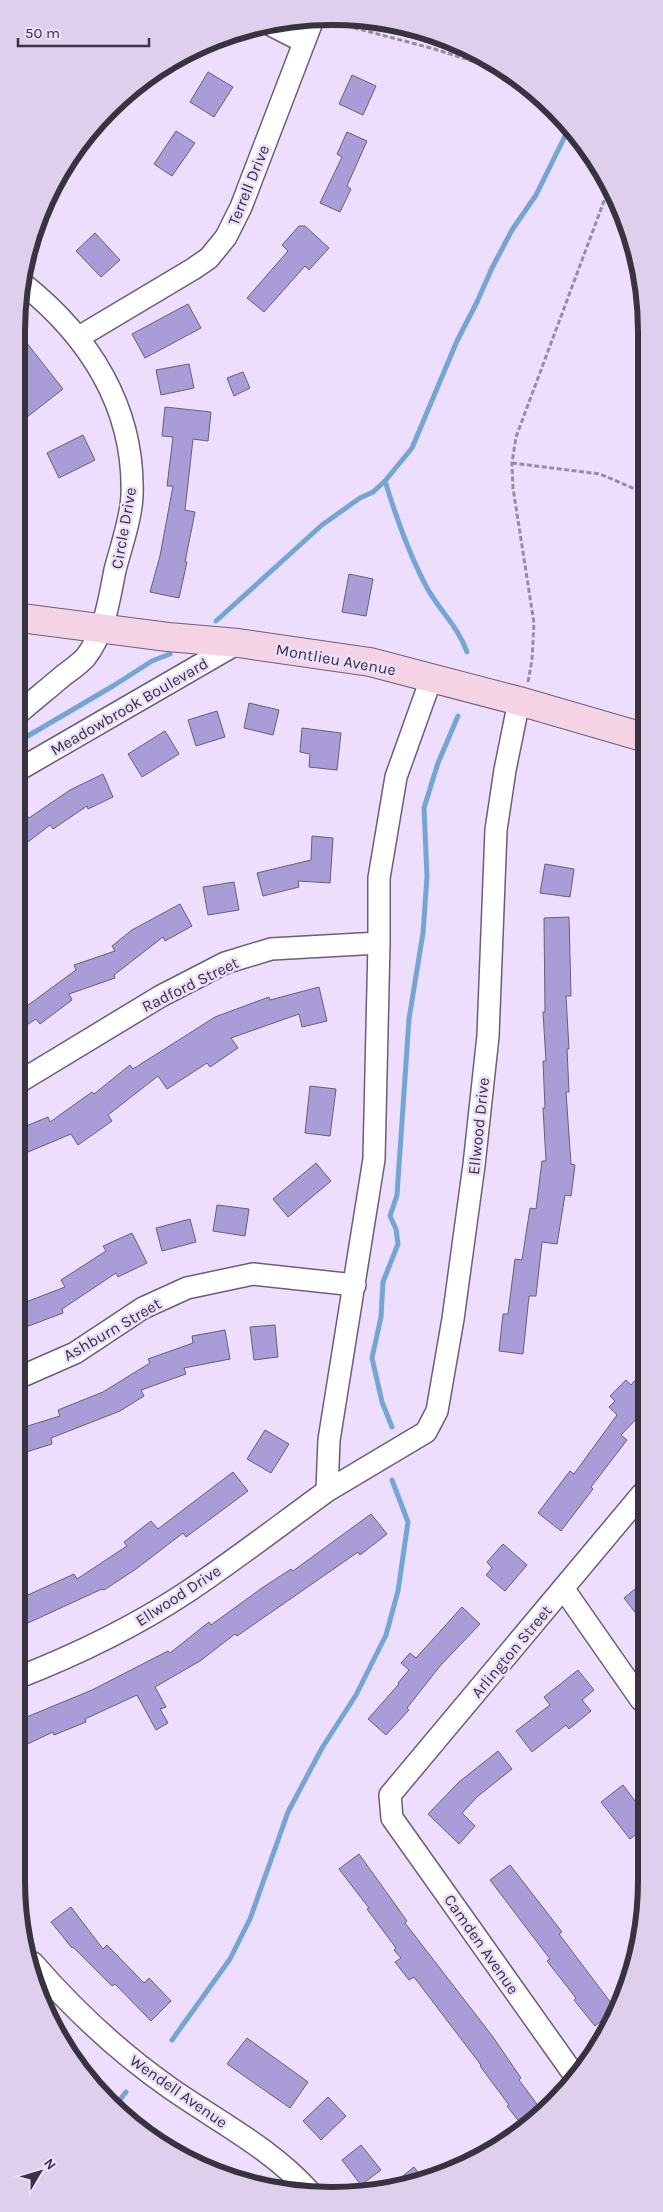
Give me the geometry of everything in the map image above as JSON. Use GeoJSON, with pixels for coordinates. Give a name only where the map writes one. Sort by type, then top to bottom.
{"type":"FeatureCollection","features":[{"type":"Feature","properties":{"kind":"street","name":"Terrell Drive"},"geometry":{"type":"LineString","coordinates":[[79,336],[193,269],[208,258],[226,237],[241,207],[310,26]]}},
{"type":"Feature","properties":{"kind":"street"},"geometry":{"type":"LineString","coordinates":[[279,30],[304,42]]}},
{"type":"Feature","properties":{"kind":"street","name":"Circle Drive"},"geometry":{"type":"LineString","coordinates":[[28,288],[44,300],[79,336],[100,367],[115,399],[126,437],[131,472],[132,498],[102,629]]}},
{"type":"Feature","properties":{"kind":"street","name":"Montlieu Avenue"},"geometry":{"type":"LineString","coordinates":[[25,619],[168,637],[238,643],[370,662],[520,701],[638,736]]}},
{"type":"Feature","properties":{"kind":"street"},"geometry":{"type":"LineString","coordinates":[[25,708],[84,658],[102,629]]}},
{"type":"Feature","properties":{"kind":"street","name":"Meadowbrook Boulevard"},"geometry":{"type":"LineString","coordinates":[[25,765],[238,643]]}},
{"type":"Feature","properties":{"kind":"street"},"geometry":{"type":"LineString","coordinates":[[327,1491],[329,1440],[374,1159],[379,878],[396,777],[431,679]]}},
{"type":"Feature","properties":{"kind":"street","name":"Ellwood Drive"},"geometry":{"type":"LineString","coordinates":[[25,1675],[105,1640],[187,1592],[327,1491],[426,1432],[437,1411],[453,1319],[469,1203],[488,1036],[496,830],[504,770],[520,701]]}},
{"type":"Feature","properties":{"kind":"street","name":"Radford Street"},"geometry":{"type":"LineString","coordinates":[[25,1078],[161,996],[225,963],[271,949],[379,943]]}},
{"type":"Feature","properties":{"kind":"street","name":"Ashburn Street"},"geometry":{"type":"LineString","coordinates":[[25,1375],[75,1353],[142,1308],[187,1288],[253,1274],[355,1285]]}},
{"type":"Feature","properties":{"kind":"street","name":"Arlington Street"},"geometry":{"type":"LineString","coordinates":[[391,1812],[390,1795],[638,1499]]}},
{"type":"Feature","properties":{"kind":"street"},"geometry":{"type":"LineString","coordinates":[[563,1588],[638,1696]]}},
{"type":"Feature","properties":{"kind":"street","name":"Camden Avenue"},"geometry":{"type":"LineString","coordinates":[[391,1812],[392,1818],[572,2071]]}},
{"type":"Feature","properties":{"kind":"street","name":"Wendell Avenue"},"geometry":{"type":"LineString","coordinates":[[38,1968],[52,1985],[120,2049],[173,2090],[238,2131],[298,2178],[304,2185]]}},
{"type":"Feature","properties":{"kind":"path"},"geometry":{"type":"LineString","coordinates":[[346,26],[476,62]]}},
{"type":"Feature","properties":{"kind":"path"},"geometry":{"type":"LineString","coordinates":[[520,701],[526,689],[530,673],[534,622],[513,488],[512,462],[516,437],[606,196]]}},
{"type":"Feature","properties":{"kind":"path"},"geometry":{"type":"LineString","coordinates":[[512,462],[600,474],[638,490]]}},
{"type":"Feature","properties":{"kind":"building"},"geometry":{"type":"Polygon","coordinates":[[[208,72],[233,87],[214,117],[190,102],[208,72]]]}},
{"type":"Feature","properties":{"kind":"building"},"geometry":{"type":"Polygon","coordinates":[[[352,75],[376,86],[363,115],[339,104],[352,75]]]}},
{"type":"Feature","properties":{"kind":"building"},"geometry":{"type":"Polygon","coordinates":[[[176,131],[195,143],[172,176],[154,164],[176,131]]]}},
{"type":"Feature","properties":{"kind":"building"},"geometry":{"type":"Polygon","coordinates":[[[347,132],[367,141],[347,186],[351,189],[340,212],[320,203],[342,157],[337,154],[347,132]]]}},
{"type":"Feature","properties":{"kind":"building"},"geometry":{"type":"Polygon","coordinates":[[[299,226],[305,226],[329,248],[309,270],[305,266],[264,312],[247,298],[288,251],[282,245],[299,226]]]}},
{"type":"Feature","properties":{"kind":"building"},"geometry":{"type":"Polygon","coordinates":[[[95,233],[120,260],[101,277],[76,251],[95,233]]]}},
{"type":"Feature","properties":{"kind":"building"},"geometry":{"type":"Polygon","coordinates":[[[188,304],[201,328],[145,358],[132,334],[188,304]]]}},
{"type":"Feature","properties":{"kind":"building"},"geometry":{"type":"Polygon","coordinates":[[[25,341],[63,389],[27,417],[25,414],[25,341]]]}},
{"type":"Feature","properties":{"kind":"building"},"geometry":{"type":"Polygon","coordinates":[[[189,364],[194,388],[161,395],[156,370],[189,364]]]}},
{"type":"Feature","properties":{"kind":"building"},"geometry":{"type":"Polygon","coordinates":[[[243,372],[250,388],[234,396],[227,378],[243,372]]]}},
{"type":"Feature","properties":{"kind":"building"},"geometry":{"type":"Polygon","coordinates":[[[165,407],[211,412],[208,441],[193,439],[185,510],[195,512],[179,598],[150,592],[160,556],[173,486],[167,486],[173,437],[162,436],[165,407]]]}},
{"type":"Feature","properties":{"kind":"building"},"geometry":{"type":"Polygon","coordinates":[[[83,435],[95,460],[59,478],[47,453],[83,435]]]}},
{"type":"Feature","properties":{"kind":"building"},"geometry":{"type":"Polygon","coordinates":[[[349,574],[373,579],[366,616],[342,612],[349,574]]]}},
{"type":"Feature","properties":{"kind":"building"},"geometry":{"type":"Polygon","coordinates":[[[249,703],[279,710],[273,735],[244,728],[249,703]]]}},
{"type":"Feature","properties":{"kind":"building"},"geometry":{"type":"Polygon","coordinates":[[[217,711],[225,737],[196,746],[188,720],[217,711]]]}},
{"type":"Feature","properties":{"kind":"building"},"geometry":{"type":"Polygon","coordinates":[[[302,728],[341,733],[337,770],[309,767],[310,754],[300,752],[302,728]]]}},
{"type":"Feature","properties":{"kind":"building"},"geometry":{"type":"Polygon","coordinates":[[[165,731],[179,754],[142,777],[128,754],[165,731]]]}},
{"type":"Feature","properties":{"kind":"building"},"geometry":{"type":"Polygon","coordinates":[[[103,774],[113,797],[88,809],[87,806],[53,829],[50,825],[25,844],[25,813],[29,818],[70,790],[103,774]]]}},
{"type":"Feature","properties":{"kind":"building"},"geometry":{"type":"Polygon","coordinates":[[[312,836],[333,838],[330,883],[298,881],[299,887],[263,896],[257,873],[311,860],[312,836]]]}},
{"type":"Feature","properties":{"kind":"building"},"geometry":{"type":"Polygon","coordinates":[[[545,864],[574,869],[570,897],[540,893],[545,864]]]}},
{"type":"Feature","properties":{"kind":"building"},"geometry":{"type":"Polygon","coordinates":[[[234,882],[239,910],[208,915],[203,887],[234,882]]]}},
{"type":"Feature","properties":{"kind":"building"},"geometry":{"type":"Polygon","coordinates":[[[180,904],[192,926],[165,941],[163,937],[114,975],[115,978],[69,994],[72,1000],[40,1024],[36,1019],[25,1026],[25,1007],[76,970],[74,965],[115,951],[112,946],[132,930],[180,904]]]}},
{"type":"Feature","properties":{"kind":"building"},"geometry":{"type":"Polygon","coordinates":[[[569,917],[571,996],[566,996],[569,1092],[566,1092],[571,1164],[575,1165],[571,1196],[565,1195],[557,1244],[542,1242],[536,1296],[529,1296],[523,1354],[499,1351],[503,1314],[508,1314],[515,1259],[522,1260],[530,1208],[536,1209],[542,1161],[546,1161],[543,1108],[545,1108],[543,1061],[546,1061],[543,1012],[545,1012],[544,918],[569,917]]]}},
{"type":"Feature","properties":{"kind":"building"},"geometry":{"type":"Polygon","coordinates":[[[319,987],[327,1021],[302,1027],[299,1014],[231,1038],[238,1048],[210,1067],[207,1063],[167,1089],[158,1076],[108,1115],[112,1121],[78,1145],[71,1134],[28,1152],[25,1144],[25,1127],[48,1117],[50,1122],[92,1092],[94,1094],[130,1065],[133,1069],[215,1017],[269,997],[270,1000],[319,987]]]}},
{"type":"Feature","properties":{"kind":"building"},"geometry":{"type":"Polygon","coordinates":[[[310,1086],[336,1089],[330,1136],[305,1133],[310,1086]]]}},
{"type":"Feature","properties":{"kind":"building"},"geometry":{"type":"Polygon","coordinates":[[[316,1163],[331,1181],[288,1217],[273,1199],[316,1163]]]}},
{"type":"Feature","properties":{"kind":"building"},"geometry":{"type":"Polygon","coordinates":[[[217,1205],[249,1209],[245,1236],[213,1231],[217,1205]]]}},
{"type":"Feature","properties":{"kind":"building"},"geometry":{"type":"Polygon","coordinates":[[[190,1219],[196,1242],[162,1251],[156,1228],[190,1219]]]}},
{"type":"Feature","properties":{"kind":"building"},"geometry":{"type":"Polygon","coordinates":[[[132,1233],[147,1263],[118,1277],[116,1273],[62,1309],[63,1313],[25,1327],[25,1302],[65,1287],[61,1280],[106,1251],[103,1246],[132,1233]]]}},
{"type":"Feature","properties":{"kind":"building"},"geometry":{"type":"Polygon","coordinates":[[[275,1325],[278,1357],[254,1360],[250,1327],[275,1325]]]}},
{"type":"Feature","properties":{"kind":"building"},"geometry":{"type":"Polygon","coordinates":[[[225,1330],[230,1359],[184,1368],[186,1374],[141,1390],[144,1396],[120,1411],[51,1438],[52,1444],[25,1452],[25,1427],[60,1416],[58,1410],[103,1392],[150,1363],[148,1359],[193,1343],[192,1336],[225,1330]]]}},
{"type":"Feature","properties":{"kind":"building"},"geometry":{"type":"Polygon","coordinates":[[[638,1377],[638,1417],[621,1435],[627,1440],[591,1487],[593,1489],[561,1531],[538,1513],[570,1471],[574,1474],[617,1415],[609,1407],[615,1401],[610,1396],[626,1380],[631,1385],[638,1377]]]}},
{"type":"Feature","properties":{"kind":"building"},"geometry":{"type":"Polygon","coordinates":[[[265,1430],[289,1444],[271,1473],[247,1459],[265,1430]]]}},
{"type":"Feature","properties":{"kind":"building"},"geometry":{"type":"Polygon","coordinates":[[[233,1472],[248,1491],[186,1537],[183,1533],[136,1569],[104,1590],[102,1589],[25,1624],[25,1596],[74,1574],[77,1579],[127,1546],[124,1542],[151,1521],[158,1529],[233,1472]]]}},
{"type":"Feature","properties":{"kind":"building"},"geometry":{"type":"Polygon","coordinates":[[[371,1514],[387,1534],[360,1555],[358,1552],[237,1636],[235,1634],[200,1661],[155,1687],[166,1707],[160,1709],[168,1723],[156,1730],[137,1695],[85,1719],[86,1722],[54,1735],[53,1732],[25,1745],[25,1718],[92,1690],[168,1651],[170,1653],[209,1622],[211,1625],[262,1588],[291,1569],[293,1571],[371,1514]]]}},
{"type":"Feature","properties":{"kind":"building"},"geometry":{"type":"Polygon","coordinates":[[[503,1544],[527,1565],[505,1591],[486,1575],[492,1568],[487,1562],[503,1544]]]}},
{"type":"Feature","properties":{"kind":"building"},"geometry":{"type":"Polygon","coordinates":[[[638,1586],[638,1616],[624,1598],[638,1586]]]}},
{"type":"Feature","properties":{"kind":"building"},"geometry":{"type":"Polygon","coordinates":[[[462,1607],[480,1624],[440,1666],[407,1708],[409,1710],[386,1735],[368,1719],[409,1670],[401,1663],[410,1653],[416,1658],[462,1607]]]}},
{"type":"Feature","properties":{"kind":"building"},"geometry":{"type":"Polygon","coordinates":[[[578,1670],[594,1690],[582,1700],[591,1711],[569,1729],[566,1725],[532,1752],[516,1731],[550,1705],[544,1697],[578,1670]]]}},
{"type":"Feature","properties":{"kind":"building"},"geometry":{"type":"Polygon","coordinates":[[[498,1751],[512,1769],[478,1796],[462,1813],[475,1826],[459,1844],[428,1814],[459,1782],[498,1751]]]}},
{"type":"Feature","properties":{"kind":"building"},"geometry":{"type":"Polygon","coordinates":[[[623,1785],[638,1805],[638,1833],[630,1839],[601,1802],[623,1785]]]}},
{"type":"Feature","properties":{"kind":"building"},"geometry":{"type":"Polygon","coordinates":[[[359,1854],[407,1921],[405,1923],[493,2037],[521,2078],[519,2080],[539,2106],[520,2122],[481,2065],[414,1977],[409,1980],[395,1962],[401,1958],[394,1950],[396,1948],[367,1909],[369,1908],[339,1869],[359,1854]]]}},
{"type":"Feature","properties":{"kind":"building"},"geometry":{"type":"Polygon","coordinates":[[[510,1865],[562,1932],[559,1934],[612,2004],[605,2018],[595,2026],[547,1961],[550,1959],[490,1880],[510,1865]]]}},
{"type":"Feature","properties":{"kind":"building"},"geometry":{"type":"Polygon","coordinates":[[[71,1907],[103,1949],[107,1945],[144,1983],[149,1978],[171,2001],[151,2021],[115,1984],[112,1986],[72,1948],[51,1922],[71,1907]]]}},
{"type":"Feature","properties":{"kind":"building"},"geometry":{"type":"Polygon","coordinates":[[[247,2038],[308,2082],[290,2108],[227,2064],[247,2038]]]}},
{"type":"Feature","properties":{"kind":"building"},"geometry":{"type":"Polygon","coordinates":[[[328,2097],[346,2116],[321,2140],[303,2121],[328,2097]]]}},
{"type":"Feature","properties":{"kind":"building"},"geometry":{"type":"Polygon","coordinates":[[[361,2145],[381,2170],[361,2185],[342,2160],[361,2145]]]}},
{"type":"Feature","properties":{"kind":"building"},"geometry":{"type":"Polygon","coordinates":[[[414,2167],[420,2174],[411,2177],[398,2180],[414,2167]]]}},
{"type":"Feature","properties":{"kind":"waterway"},"geometry":{"type":"LineString","coordinates":[[216,621],[322,525],[360,498],[373,492],[385,481],[412,448],[457,341],[492,268],[512,230],[536,195],[566,134]]}},
{"type":"Feature","properties":{"kind":"waterway"},"geometry":{"type":"LineString","coordinates":[[385,481],[403,534],[420,573],[467,652]]}},
{"type":"Feature","properties":{"kind":"waterway"},"geometry":{"type":"LineString","coordinates":[[25,738],[152,661],[170,654]]}},
{"type":"Feature","properties":{"kind":"waterway"},"geometry":{"type":"LineString","coordinates":[[392,1427],[382,1402],[372,1358],[381,1317],[383,1282],[398,1244],[396,1229],[390,1216],[397,1195],[409,1019],[423,933],[427,877],[424,808],[438,763],[458,716]]}},
{"type":"Feature","properties":{"kind":"waterway"},"geometry":{"type":"LineString","coordinates":[[172,2040],[230,1959],[250,1919],[288,1812],[322,1748],[356,1695],[386,1635],[398,1591],[408,1522],[392,1480]]}},
{"type":"Feature","properties":{"kind":"waterway"},"geometry":{"type":"LineString","coordinates":[[119,2101],[126,2092]]}}]}
